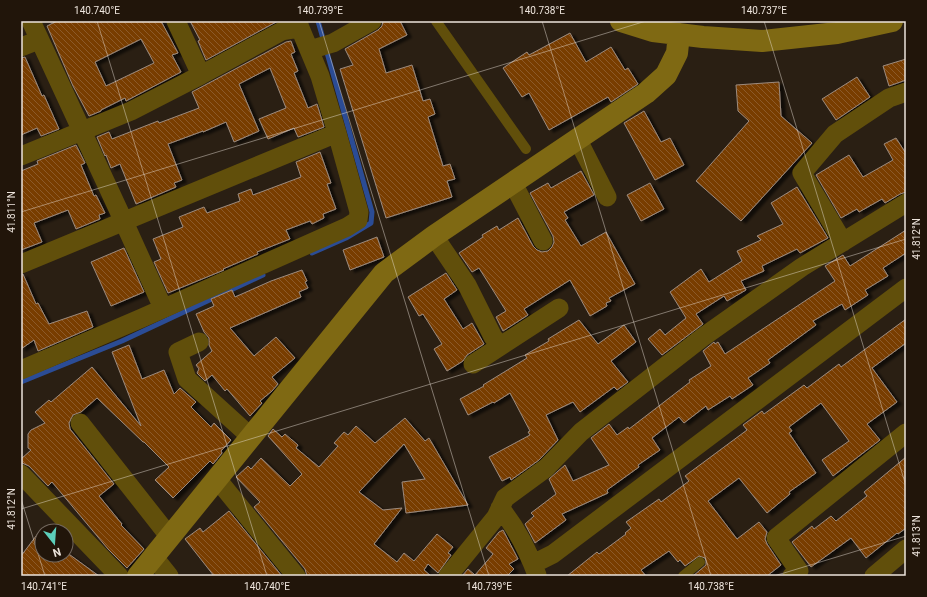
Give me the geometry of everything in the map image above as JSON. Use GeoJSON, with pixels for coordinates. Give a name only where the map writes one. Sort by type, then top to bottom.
{"type":"FeatureCollection","features":[{"type":"Feature","properties":{"kind":"street"},"geometry":{"type":"LineString","coordinates":[[31,21],[163,308]]}},
{"type":"Feature","properties":{"kind":"street"},"geometry":{"type":"LineString","coordinates":[[176,21],[202,75]]}},
{"type":"Feature","properties":{"kind":"street"},"geometry":{"type":"LineString","coordinates":[[312,49],[333,43],[372,21]]}},
{"type":"Feature","properties":{"kind":"street"},"geometry":{"type":"LineString","coordinates":[[621,21],[653,30],[679,34],[762,41],[837,34],[892,21]]}},
{"type":"Feature","properties":{"kind":"street"},"geometry":{"type":"LineString","coordinates":[[21,156],[83,132],[131,111],[202,75],[282,31],[299,25],[312,49],[359,212],[358,220],[347,227],[21,370]]}},
{"type":"Feature","properties":{"kind":"street"},"geometry":{"type":"LineString","coordinates":[[138,576],[384,273],[434,236],[646,93],[666,75],[677,53],[679,34]]}},
{"type":"Feature","properties":{"kind":"street"},"geometry":{"type":"LineString","coordinates":[[21,47],[39,40]]}},
{"type":"Feature","properties":{"kind":"street"},"geometry":{"type":"LineString","coordinates":[[843,242],[802,173],[835,134],[889,98],[906,92]]}},
{"type":"Feature","properties":{"kind":"street"},"geometry":{"type":"LineString","coordinates":[[21,264],[337,133]]}},
{"type":"Feature","properties":{"kind":"street"},"geometry":{"type":"LineString","coordinates":[[582,148],[607,197]]}},
{"type":"Feature","properties":{"kind":"street"},"geometry":{"type":"LineString","coordinates":[[516,191],[543,241]]}},
{"type":"Feature","properties":{"kind":"street"},"geometry":{"type":"LineString","coordinates":[[448,576],[496,517],[505,498],[546,468],[581,432],[703,337],[802,267],[906,203]]}},
{"type":"Feature","properties":{"kind":"street"},"geometry":{"type":"LineString","coordinates":[[434,236],[467,285],[493,337],[501,346]]}},
{"type":"Feature","properties":{"kind":"street"},"geometry":{"type":"LineString","coordinates":[[500,508],[511,521],[535,570],[553,554],[906,288]]}},
{"type":"Feature","properties":{"kind":"street"},"geometry":{"type":"LineString","coordinates":[[473,364],[559,308]]}},
{"type":"Feature","properties":{"kind":"street"},"geometry":{"type":"LineString","coordinates":[[199,342],[178,352],[187,379],[251,437]]}},
{"type":"Feature","properties":{"kind":"street"},"geometry":{"type":"LineString","coordinates":[[80,423],[169,536]]}},
{"type":"Feature","properties":{"kind":"street"},"geometry":{"type":"LineString","coordinates":[[792,576],[799,571],[776,538],[906,433]]}},
{"type":"Feature","properties":{"kind":"street"},"geometry":{"type":"LineString","coordinates":[[21,474],[118,576]]}},
{"type":"Feature","properties":{"kind":"street"},"geometry":{"type":"LineString","coordinates":[[217,479],[296,576]]}},
{"type":"Feature","properties":{"kind":"street"},"geometry":{"type":"LineString","coordinates":[[874,576],[906,549]]}},
{"type":"Feature","properties":{"kind":"street"},"geometry":{"type":"LineString","coordinates":[[153,556],[169,576]]}},
{"type":"Feature","properties":{"kind":"lane"},"geometry":{"type":"LineString","coordinates":[[436,21],[526,149]]}},
{"type":"Feature","properties":{"kind":"lane"},"geometry":{"type":"LineString","coordinates":[[683,576],[700,562]]}},
{"type":"Feature","properties":{"kind":"building"},"geometry":{"type":"Polygon","coordinates":[[[57,21],[161,21],[178,53],[172,55],[181,72],[126,101],[125,98],[89,116],[73,86],[47,26],[57,21]],[[141,39],[95,62],[106,86],[154,63],[141,39]]]}},
{"type":"Feature","properties":{"kind":"building"},"geometry":{"type":"Polygon","coordinates":[[[190,21],[278,21],[206,60],[198,41],[200,40],[190,21]]]}},
{"type":"Feature","properties":{"kind":"building"},"geometry":{"type":"Polygon","coordinates":[[[383,21],[400,21],[407,35],[379,49],[386,73],[412,65],[423,101],[430,99],[435,114],[428,117],[443,166],[450,164],[455,179],[447,181],[452,197],[386,218],[340,69],[353,65],[345,49],[378,30],[382,26],[383,21]]]}},
{"type":"Feature","properties":{"kind":"building"},"geometry":{"type":"Polygon","coordinates":[[[570,33],[586,62],[611,47],[625,70],[628,68],[638,84],[611,102],[608,97],[549,130],[529,93],[522,97],[503,68],[527,52],[529,55],[570,33]]]}},
{"type":"Feature","properties":{"kind":"building"},"geometry":{"type":"Polygon","coordinates":[[[291,41],[295,52],[291,54],[298,71],[294,73],[308,108],[317,104],[324,127],[298,137],[294,128],[268,139],[259,119],[286,108],[270,68],[239,84],[259,131],[234,142],[226,122],[168,144],[182,180],[174,183],[176,187],[136,204],[120,164],[111,168],[97,137],[109,132],[112,139],[158,121],[159,123],[199,108],[192,92],[286,42],[291,41]]]}},
{"type":"Feature","properties":{"kind":"building"},"geometry":{"type":"Polygon","coordinates":[[[25,57],[42,96],[44,95],[59,129],[41,136],[37,128],[21,135],[21,58],[25,57]]]}},
{"type":"Feature","properties":{"kind":"building"},"geometry":{"type":"Polygon","coordinates":[[[906,59],[906,80],[889,86],[883,66],[906,59]]]}},
{"type":"Feature","properties":{"kind":"building"},"geometry":{"type":"Polygon","coordinates":[[[857,77],[870,97],[836,120],[822,99],[857,77]]]}},
{"type":"Feature","properties":{"kind":"building"},"geometry":{"type":"Polygon","coordinates":[[[779,82],[781,116],[812,143],[741,221],[696,181],[749,121],[738,111],[736,85],[779,82]]]}},
{"type":"Feature","properties":{"kind":"building"},"geometry":{"type":"Polygon","coordinates":[[[644,111],[661,142],[670,138],[684,165],[655,180],[624,123],[644,111]]]}},
{"type":"Feature","properties":{"kind":"building"},"geometry":{"type":"Polygon","coordinates":[[[896,138],[906,152],[906,192],[885,203],[882,199],[859,212],[857,209],[841,218],[816,175],[849,155],[863,177],[893,160],[884,144],[896,138]]]}},
{"type":"Feature","properties":{"kind":"building"},"geometry":{"type":"Polygon","coordinates":[[[76,145],[85,163],[81,165],[94,196],[96,195],[105,213],[99,215],[100,219],[76,229],[68,210],[34,223],[42,242],[21,250],[21,171],[38,164],[37,161],[76,145]]]}},
{"type":"Feature","properties":{"kind":"building"},"geometry":{"type":"Polygon","coordinates":[[[320,152],[331,183],[327,184],[336,209],[323,214],[324,218],[312,224],[310,221],[286,230],[290,239],[257,252],[258,254],[223,269],[224,270],[168,293],[154,262],[161,259],[153,239],[183,227],[179,217],[204,207],[207,213],[240,201],[238,194],[251,189],[253,195],[301,177],[296,162],[320,152]]]}},
{"type":"Feature","properties":{"kind":"building"},"geometry":{"type":"Polygon","coordinates":[[[581,171],[594,195],[564,212],[568,218],[565,220],[581,246],[606,232],[635,284],[609,298],[611,301],[606,303],[607,306],[590,316],[570,280],[524,309],[528,315],[503,331],[496,317],[506,311],[479,268],[472,272],[459,253],[483,237],[482,235],[497,226],[499,230],[518,218],[533,246],[542,252],[548,251],[554,242],[553,236],[530,193],[548,183],[551,188],[581,171]]]}},
{"type":"Feature","properties":{"kind":"building"},"geometry":{"type":"Polygon","coordinates":[[[650,183],[664,209],[641,221],[627,195],[650,183]]]}},
{"type":"Feature","properties":{"kind":"building"},"geometry":{"type":"Polygon","coordinates":[[[797,187],[828,238],[800,253],[797,249],[762,266],[764,271],[741,281],[746,290],[727,301],[724,296],[696,314],[703,324],[662,355],[648,339],[660,329],[665,335],[686,318],[670,292],[701,269],[709,282],[742,261],[737,251],[761,240],[757,236],[783,224],[771,203],[797,187]]]}},
{"type":"Feature","properties":{"kind":"building"},"geometry":{"type":"Polygon","coordinates":[[[906,230],[906,253],[883,268],[888,276],[865,290],[868,295],[845,310],[842,304],[813,321],[816,325],[768,360],[770,363],[748,378],[753,385],[732,399],[730,396],[708,410],[706,406],[684,423],[679,417],[652,438],[660,450],[638,465],[639,467],[607,490],[608,493],[562,514],[566,520],[535,543],[525,524],[534,516],[531,513],[556,494],[549,479],[565,465],[573,481],[609,465],[591,438],[609,424],[617,435],[628,427],[629,429],[690,382],[689,380],[711,366],[703,351],[714,342],[715,344],[718,342],[725,354],[835,281],[825,266],[843,255],[850,266],[906,230]]]}},
{"type":"Feature","properties":{"kind":"building"},"geometry":{"type":"Polygon","coordinates":[[[377,237],[384,257],[350,270],[343,250],[377,237]]]}},
{"type":"Feature","properties":{"kind":"building"},"geometry":{"type":"Polygon","coordinates":[[[124,248],[144,292],[111,306],[91,262],[124,248]]]}},
{"type":"Feature","properties":{"kind":"building"},"geometry":{"type":"Polygon","coordinates":[[[302,270],[307,281],[305,282],[308,288],[299,292],[301,297],[230,328],[254,356],[276,337],[295,358],[272,377],[278,384],[260,401],[262,403],[250,416],[227,389],[225,391],[212,375],[205,381],[197,373],[199,369],[196,365],[212,351],[209,345],[209,338],[204,332],[196,314],[214,306],[211,299],[232,290],[235,297],[271,281],[302,270]]]}},
{"type":"Feature","properties":{"kind":"building"},"geometry":{"type":"Polygon","coordinates":[[[446,273],[457,290],[444,299],[463,329],[472,323],[484,344],[467,355],[463,361],[447,371],[434,349],[442,344],[423,314],[419,316],[408,297],[446,273]]]}},
{"type":"Feature","properties":{"kind":"building"},"geometry":{"type":"Polygon","coordinates":[[[23,274],[36,304],[38,303],[49,324],[87,311],[93,327],[38,351],[34,340],[21,349],[21,275],[23,274]]]}},
{"type":"Feature","properties":{"kind":"building"},"geometry":{"type":"Polygon","coordinates":[[[906,319],[906,343],[872,368],[897,402],[867,424],[880,440],[833,476],[822,460],[849,441],[821,403],[789,427],[792,431],[789,433],[816,473],[789,492],[790,494],[767,513],[739,478],[708,501],[737,539],[759,522],[767,532],[765,539],[767,544],[781,565],[767,576],[693,576],[706,565],[705,558],[699,556],[685,566],[680,560],[678,562],[669,551],[641,570],[646,576],[567,576],[597,552],[599,554],[626,534],[625,533],[631,528],[626,522],[659,499],[661,502],[689,481],[685,476],[747,430],[743,425],[762,411],[764,414],[804,385],[807,388],[839,364],[841,367],[906,319]]]}},
{"type":"Feature","properties":{"kind":"building"},"geometry":{"type":"Polygon","coordinates":[[[579,320],[598,344],[624,325],[636,342],[611,361],[628,382],[617,390],[614,387],[580,412],[573,402],[546,415],[558,440],[539,460],[511,480],[510,477],[502,481],[489,457],[530,435],[528,432],[530,431],[510,393],[494,403],[493,402],[468,415],[460,399],[484,386],[483,385],[527,358],[525,355],[549,341],[548,339],[579,320]]]}},
{"type":"Feature","properties":{"kind":"building"},"geometry":{"type":"Polygon","coordinates":[[[129,345],[142,379],[164,370],[174,394],[180,388],[196,402],[191,407],[211,427],[214,423],[231,440],[221,451],[222,453],[213,464],[210,461],[173,498],[155,480],[169,467],[97,398],[81,412],[73,415],[69,423],[70,429],[114,484],[99,496],[122,524],[121,525],[144,549],[127,568],[108,549],[52,482],[48,486],[29,466],[22,463],[21,459],[31,450],[28,448],[28,434],[31,430],[45,423],[35,412],[49,400],[51,402],[92,367],[141,426],[112,352],[129,345]]]}},
{"type":"Feature","properties":{"kind":"building"},"geometry":{"type":"Polygon","coordinates":[[[405,418],[425,441],[429,438],[468,505],[406,513],[402,482],[425,479],[404,444],[359,492],[383,510],[402,508],[374,544],[397,562],[404,553],[414,561],[437,534],[453,547],[448,553],[451,555],[438,573],[428,564],[424,570],[431,576],[307,576],[305,569],[254,507],[260,502],[236,477],[248,466],[251,469],[261,458],[290,486],[302,474],[268,436],[273,429],[282,437],[285,434],[298,445],[296,448],[319,467],[338,446],[334,443],[344,432],[348,435],[356,426],[375,443],[405,418]]]}},
{"type":"Feature","properties":{"kind":"building"},"geometry":{"type":"Polygon","coordinates":[[[906,457],[906,528],[898,534],[897,533],[866,558],[851,538],[811,567],[792,542],[812,526],[814,529],[831,516],[836,521],[867,496],[864,492],[906,457]]]}},
{"type":"Feature","properties":{"kind":"building"},"geometry":{"type":"Polygon","coordinates":[[[229,511],[282,576],[214,576],[185,539],[200,528],[203,532],[229,511]]]}},
{"type":"Feature","properties":{"kind":"building"},"geometry":{"type":"Polygon","coordinates":[[[503,530],[518,559],[509,564],[514,569],[507,576],[462,576],[468,569],[475,575],[493,554],[486,548],[499,532],[503,530]]]}},
{"type":"Feature","properties":{"kind":"building"},"geometry":{"type":"Polygon","coordinates":[[[34,539],[34,563],[74,563],[74,558],[99,576],[21,576],[21,556],[34,539]]]}},
{"type":"Feature","properties":{"kind":"waterway"},"geometry":{"type":"LineString","coordinates":[[318,21],[324,42]]}},
{"type":"Feature","properties":{"kind":"waterway"},"geometry":{"type":"LineString","coordinates":[[312,253],[346,238],[371,223],[372,212],[326,49]]}},
{"type":"Feature","properties":{"kind":"waterway"},"geometry":{"type":"LineString","coordinates":[[21,382],[122,341],[263,275]]}}]}
